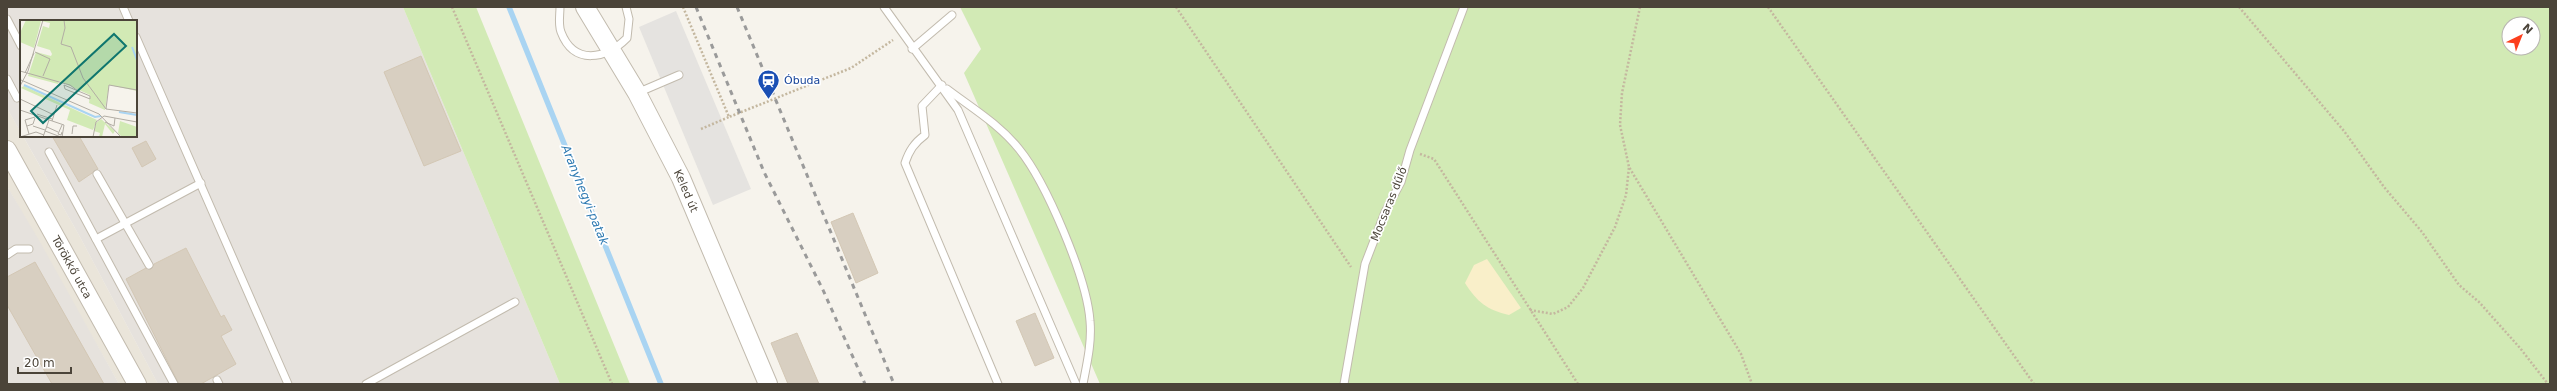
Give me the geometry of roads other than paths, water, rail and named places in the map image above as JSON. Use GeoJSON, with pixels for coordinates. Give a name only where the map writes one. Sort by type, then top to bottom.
{"type":"FeatureCollection","features":[{"type":"Feature","properties":{"kind":"street","name":"Keled út"},"geometry":{"type":"LineString","coordinates":[[585,7],[637,93],[698,216],[768,384]]}},
{"type":"Feature","properties":{"kind":"street","name":"Törökkő utca"},"geometry":{"type":"LineString","coordinates":[[7,150],[137,384]]}},
{"type":"Feature","properties":{"kind":"lane"},"geometry":{"type":"LineString","coordinates":[[123,7],[129,20]]}},
{"type":"Feature","properties":{"kind":"lane"},"geometry":{"type":"LineString","coordinates":[[560,7],[561,31],[574,49],[592,56],[599,56],[612,51],[627,38],[629,31],[626,7]]}},
{"type":"Feature","properties":{"kind":"lane"},"geometry":{"type":"LineString","coordinates":[[884,7],[912,49],[942,85],[964,122],[1076,384]]}},
{"type":"Feature","properties":{"kind":"lane","name":"Mocsaras dűlő"},"geometry":{"type":"LineString","coordinates":[[1344,384],[1365,264],[1385,212],[1401,182],[1410,150],[1464,7]]}},
{"type":"Feature","properties":{"kind":"lane"},"geometry":{"type":"LineString","coordinates":[[912,49],[952,15]]}},
{"type":"Feature","properties":{"kind":"lane"},"geometry":{"type":"LineString","coordinates":[[7,19],[20,44]]}},
{"type":"Feature","properties":{"kind":"lane"},"geometry":{"type":"LineString","coordinates":[[137,39],[288,384]]}},
{"type":"Feature","properties":{"kind":"lane"},"geometry":{"type":"LineString","coordinates":[[637,93],[679,75]]}},
{"type":"Feature","properties":{"kind":"lane"},"geometry":{"type":"LineString","coordinates":[[7,79],[17,98]]}},
{"type":"Feature","properties":{"kind":"lane"},"geometry":{"type":"LineString","coordinates":[[942,85],[922,106],[925,135],[916,141],[909,151],[905,163],[998,384]]}},
{"type":"Feature","properties":{"kind":"lane"},"geometry":{"type":"LineString","coordinates":[[942,85],[1002,130],[1019,148],[1045,194],[1078,270],[1087,298],[1090,342],[1083,384]]}},
{"type":"Feature","properties":{"kind":"lane"},"geometry":{"type":"LineString","coordinates":[[49,152],[174,384]]}},
{"type":"Feature","properties":{"kind":"lane"},"geometry":{"type":"LineString","coordinates":[[98,174],[149,264]]}},
{"type":"Feature","properties":{"kind":"lane"},"geometry":{"type":"LineString","coordinates":[[96,239],[201,183]]}},
{"type":"Feature","properties":{"kind":"lane"},"geometry":{"type":"LineString","coordinates":[[7,255],[16,249],[29,249]]}},
{"type":"Feature","properties":{"kind":"lane"},"geometry":{"type":"LineString","coordinates":[[366,384],[515,302]]}},
{"type":"Feature","properties":{"kind":"waterway","name":"Aranyhegyi-patak"},"geometry":{"type":"LineString","coordinates":[[509,7],[661,384]]}},
{"type":"Feature","properties":{"kind":"railway"},"geometry":{"type":"LineString","coordinates":[[696,7],[764,172],[823,290],[865,384]]}},
{"type":"Feature","properties":{"kind":"railway"},"geometry":{"type":"LineString","coordinates":[[737,7],[894,384]]}},
{"type":"Feature","properties":{"kind":"place","name":"Óbuda"},"geometry":{"type":"Point","coordinates":[768,100]}}]}
